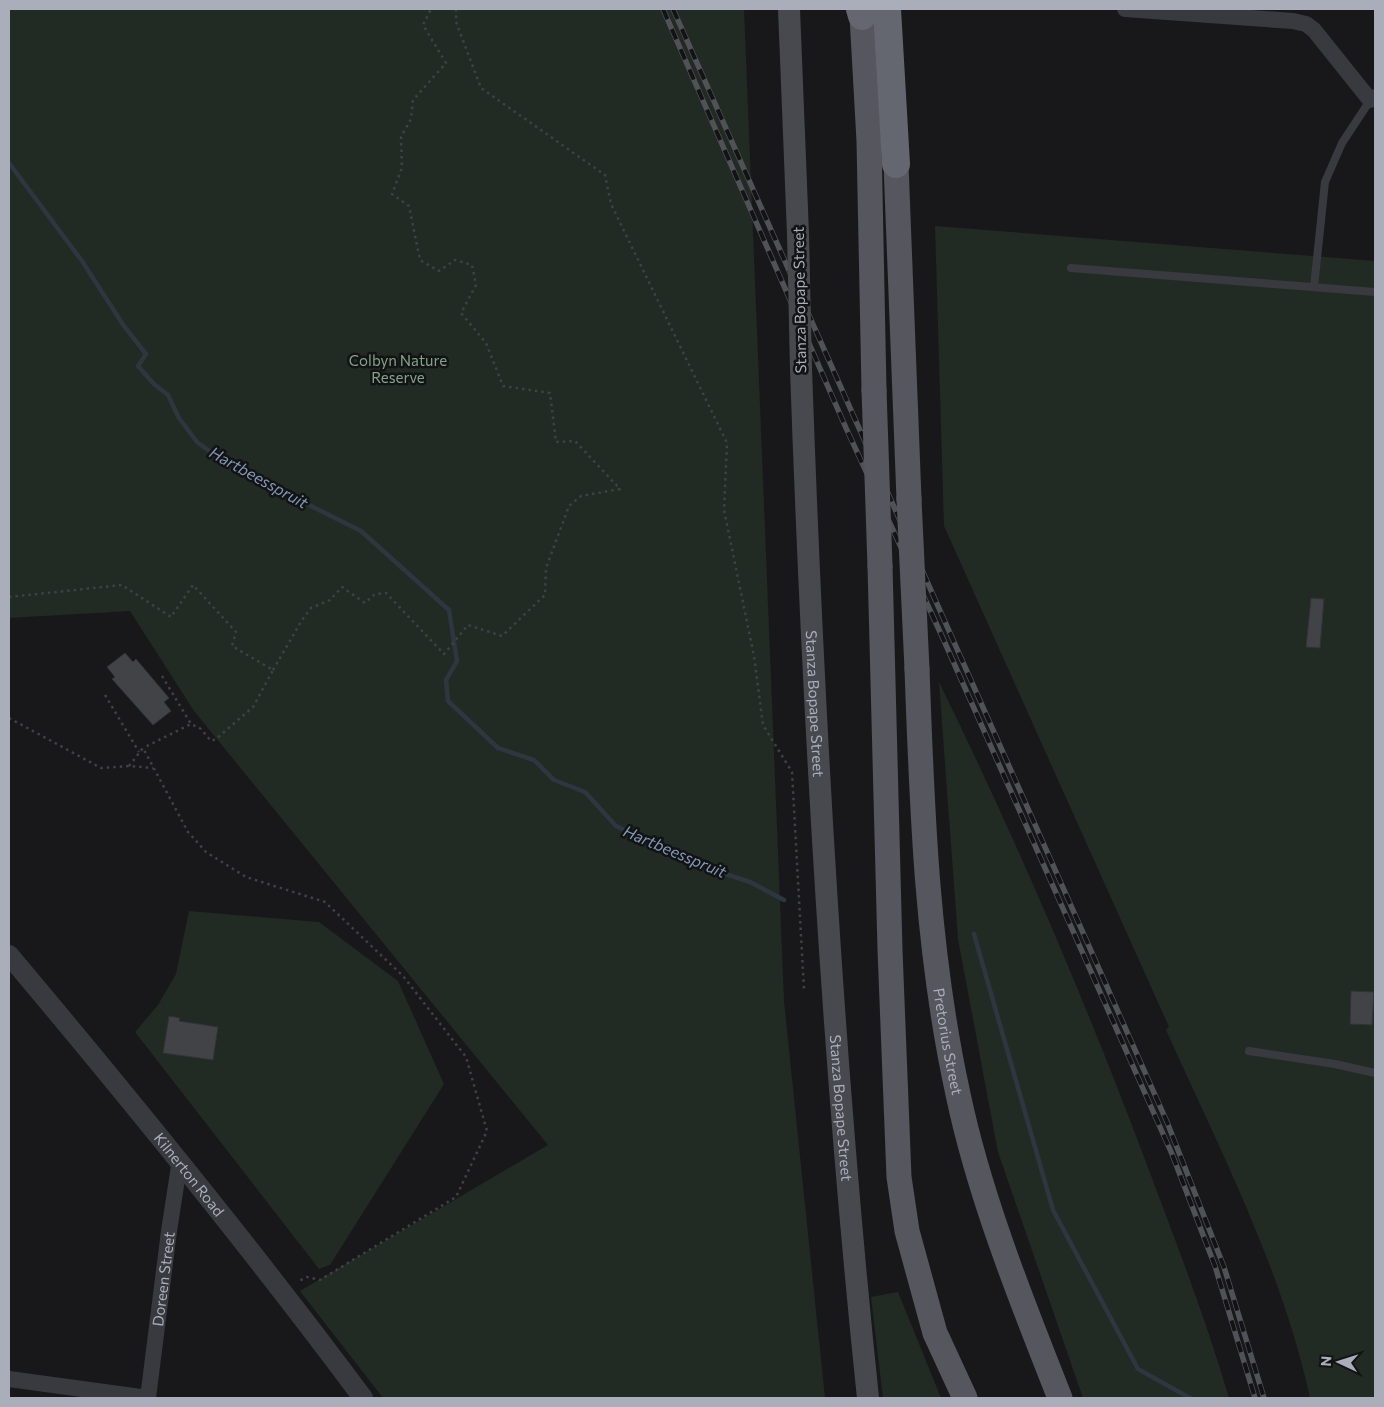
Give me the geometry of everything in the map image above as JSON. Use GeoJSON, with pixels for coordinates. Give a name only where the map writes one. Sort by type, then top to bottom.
{"type":"FeatureCollection","features":[{"type":"Feature","properties":{"kind":"highway"},"geometry":{"type":"LineString","coordinates":[[896,164],[898,9]]}},
{"type":"Feature","properties":{"kind":"highway"},"geometry":{"type":"LineString","coordinates":[[868,11],[896,164]]}},
{"type":"Feature","properties":{"kind":"main road","name":"Stanza Bopape Street"},"geometry":{"type":"LineString","coordinates":[[789,9],[812,678],[822,860],[846,1166],[868,1398]]}},
{"type":"Feature","properties":{"kind":"main road"},"geometry":{"type":"LineString","coordinates":[[868,11],[874,390],[890,950],[900,1177],[907,1231],[933,1324],[965,1398]]}},
{"type":"Feature","properties":{"kind":"main road","name":"Pretorius Street"},"geometry":{"type":"LineString","coordinates":[[896,164],[922,833],[929,914],[942,1016],[954,1078],[982,1184],[1033,1329],[1060,1398]]}},
{"type":"Feature","properties":{"kind":"street"},"geometry":{"type":"LineString","coordinates":[[1126,9],[1293,21],[1306,24],[1314,30],[1373,96]]}},
{"type":"Feature","properties":{"kind":"street","name":"Kilnerton Road"},"geometry":{"type":"LineString","coordinates":[[9,955],[180,1160],[364,1398]]}},
{"type":"Feature","properties":{"kind":"street","name":"Doreen Street"},"geometry":{"type":"LineString","coordinates":[[148,1398],[168,1231],[180,1160]]}},
{"type":"Feature","properties":{"kind":"street"},"geometry":{"type":"LineString","coordinates":[[9,1379],[148,1398]]}},
{"type":"Feature","properties":{"kind":"lane"},"geometry":{"type":"LineString","coordinates":[[1314,287],[1325,182],[1342,143],[1373,96]]}},
{"type":"Feature","properties":{"kind":"lane"},"geometry":{"type":"LineString","coordinates":[[1071,268],[1375,292]]}},
{"type":"Feature","properties":{"kind":"lane"},"geometry":{"type":"LineString","coordinates":[[1249,1051],[1335,1064],[1375,1073]]}},
{"type":"Feature","properties":{"kind":"path"},"geometry":{"type":"LineString","coordinates":[[162,676],[191,724],[201,729],[211,741],[216,739],[253,707],[302,620],[312,608],[330,600],[342,587],[366,603],[375,594],[386,593],[444,654],[468,625],[502,636],[545,595],[546,568],[569,506],[581,496],[620,489],[575,441],[556,442],[550,394],[503,386],[486,343],[461,313],[476,285],[472,265],[455,260],[439,271],[420,260],[409,206],[392,194],[402,168],[401,137],[411,119],[412,100],[446,63],[423,25],[431,9]]}},
{"type":"Feature","properties":{"kind":"path"},"geometry":{"type":"LineString","coordinates":[[456,9],[456,22],[481,88],[605,175],[611,204],[728,443],[724,510],[754,656],[763,725],[792,772],[802,914],[804,988]]}},
{"type":"Feature","properties":{"kind":"path"},"geometry":{"type":"LineString","coordinates":[[9,597],[122,585],[171,617],[193,585],[236,632],[232,646],[274,670]]}},
{"type":"Feature","properties":{"kind":"path"},"geometry":{"type":"LineString","coordinates":[[105,695],[139,752]]}},
{"type":"Feature","properties":{"kind":"path"},"geometry":{"type":"LineString","coordinates":[[9,718],[101,768],[129,766],[153,768]]}},
{"type":"Feature","properties":{"kind":"path"},"geometry":{"type":"LineString","coordinates":[[129,766],[143,748],[191,724]]}},
{"type":"Feature","properties":{"kind":"path"},"geometry":{"type":"LineString","coordinates":[[143,748],[188,832],[206,852],[246,877],[325,902],[403,976],[466,1057],[487,1131],[456,1198],[320,1280],[307,1277]]}},
{"type":"Feature","properties":{"kind":"green space","name":"Colbyn Nature Reserve"},"geometry":{"type":"Polygon","coordinates":[[[9,9],[744,9],[784,1001],[825,1398],[383,1398],[300,1291],[548,1145],[194,711],[130,611],[9,618],[9,9]]]}},
{"type":"Feature","properties":{"kind":"green space"},"geometry":{"type":"Polygon","coordinates":[[[935,226],[1375,261],[1375,1398],[1310,1398],[1298,1350],[1283,1303],[1248,1211],[1166,1030],[1169,1027],[944,526],[935,226]]]}},
{"type":"Feature","properties":{"kind":"green space"},"geometry":{"type":"Polygon","coordinates":[[[939,682],[995,799],[1097,1036],[1189,1277],[1229,1398],[1083,1398],[998,1152],[958,939],[939,682]]]}},
{"type":"Feature","properties":{"kind":"green space"},"geometry":{"type":"Polygon","coordinates":[[[189,911],[319,922],[398,981],[444,1084],[330,1265],[319,1269],[135,1032],[158,1005],[176,974],[189,911]]]}},
{"type":"Feature","properties":{"kind":"green space"},"geometry":{"type":"Polygon","coordinates":[[[898,1292],[941,1398],[883,1398],[871,1297],[898,1292]]]}},
{"type":"Feature","properties":{"kind":"building"},"geometry":{"type":"Polygon","coordinates":[[[1311,598],[1324,599],[1320,648],[1306,647],[1311,598]]]}},
{"type":"Feature","properties":{"kind":"building"},"geometry":{"type":"Polygon","coordinates":[[[125,653],[133,662],[136,659],[169,698],[164,702],[171,711],[153,725],[112,679],[115,677],[107,667],[125,653]]]}},
{"type":"Feature","properties":{"kind":"building"},"geometry":{"type":"Polygon","coordinates":[[[1351,991],[1374,992],[1372,1025],[1350,1024],[1351,991]]]}},
{"type":"Feature","properties":{"kind":"building"},"geometry":{"type":"Polygon","coordinates":[[[169,1016],[180,1018],[179,1021],[218,1027],[213,1060],[163,1053],[169,1016]]]}},
{"type":"Feature","properties":{"kind":"waterway","name":"Hartbeesspruit"},"geometry":{"type":"LineString","coordinates":[[9,163],[82,261],[124,326],[146,354],[138,366],[154,384],[168,395],[179,418],[197,442],[227,464],[361,531],[449,610],[457,661],[446,680],[448,701],[498,748],[534,760],[554,780],[585,792],[616,826],[704,867],[750,882],[784,900]]}},
{"type":"Feature","properties":{"kind":"waterway"},"geometry":{"type":"LineString","coordinates":[[974,934],[1053,1210],[1138,1369],[1190,1398]]}},
{"type":"Feature","properties":{"kind":"railway"},"geometry":{"type":"LineString","coordinates":[[663,9],[846,428],[941,634],[1172,1154],[1215,1266],[1255,1398]]}},
{"type":"Feature","properties":{"kind":"railway"},"geometry":{"type":"LineString","coordinates":[[673,9],[1167,1122],[1224,1267],[1264,1398]]}}]}
